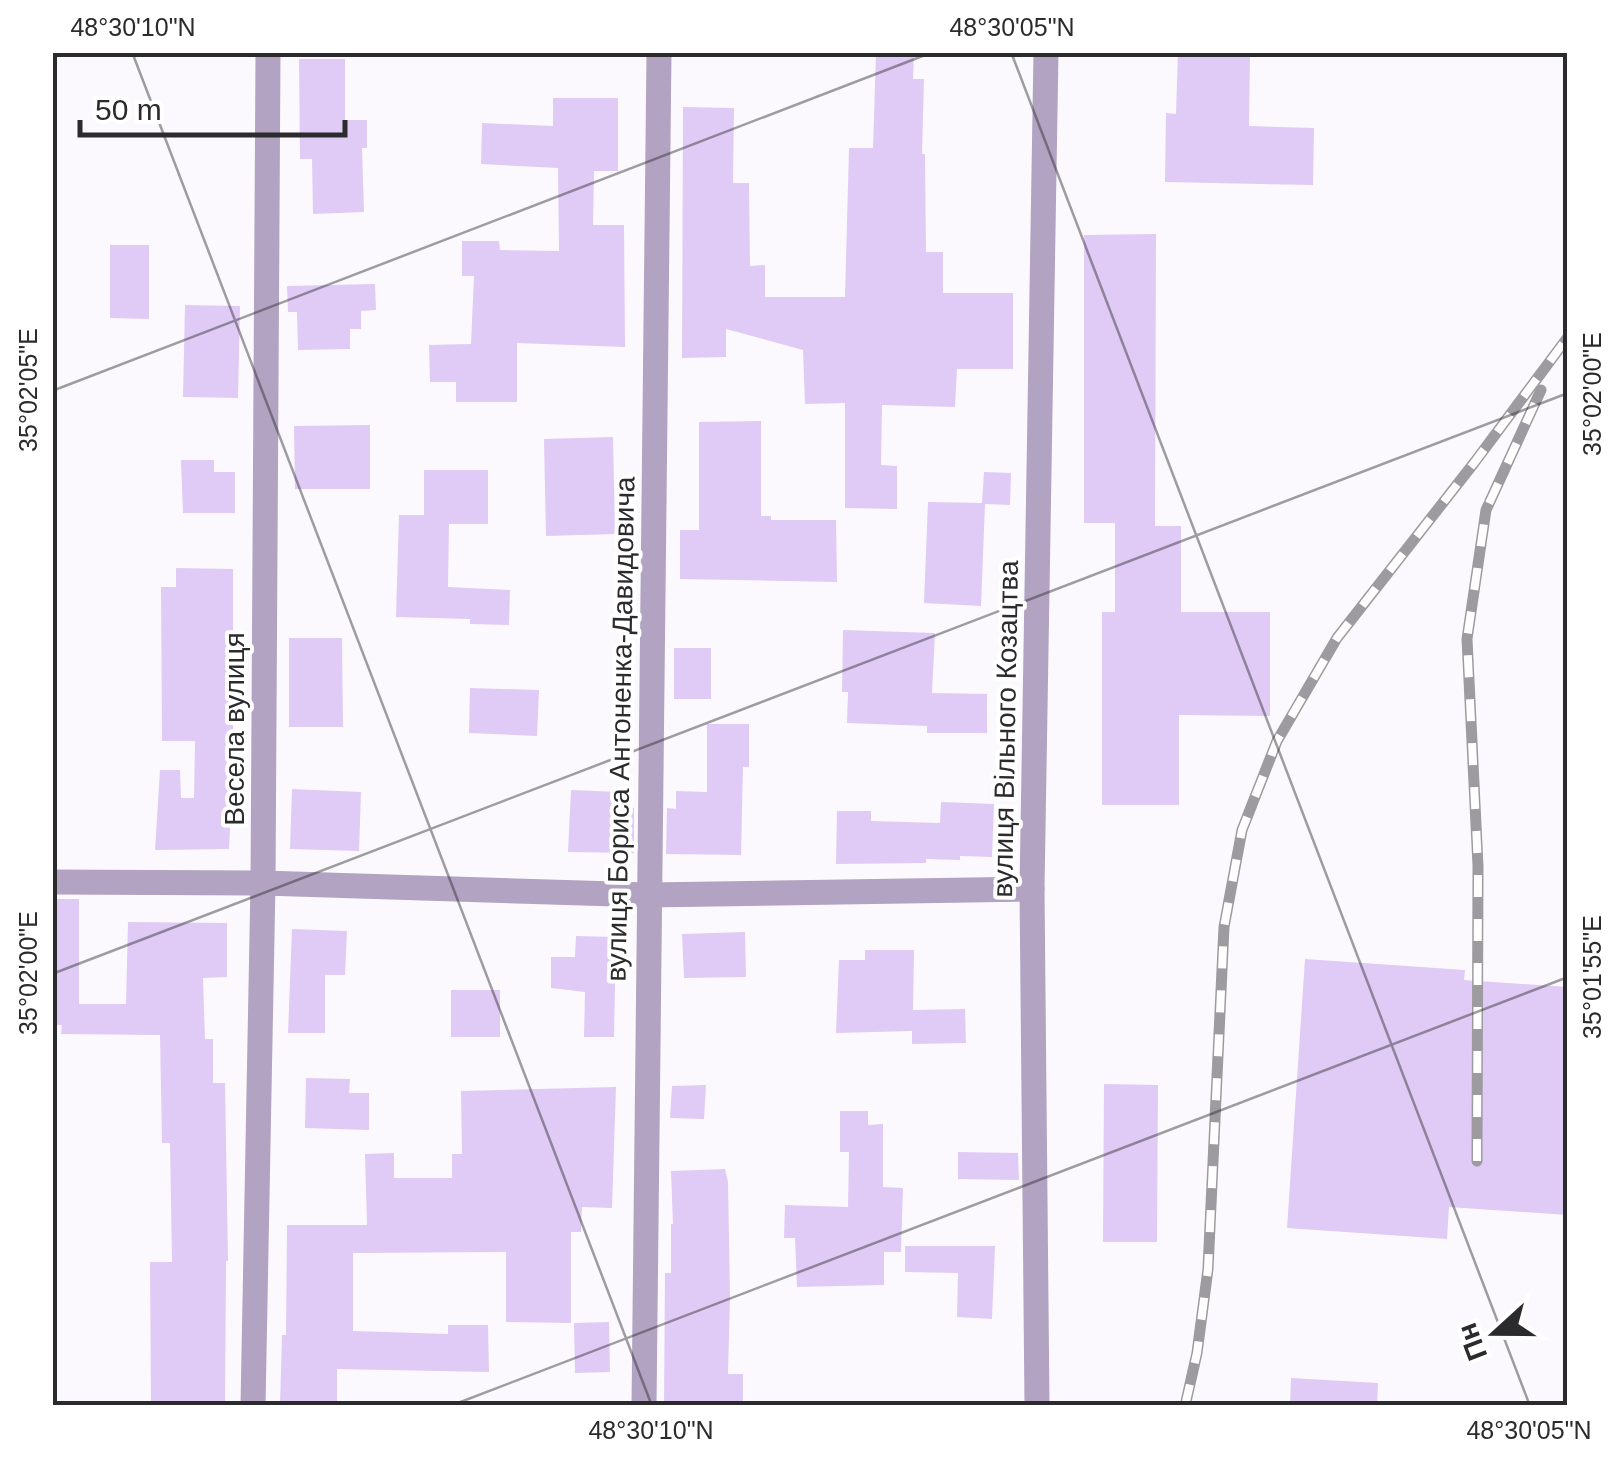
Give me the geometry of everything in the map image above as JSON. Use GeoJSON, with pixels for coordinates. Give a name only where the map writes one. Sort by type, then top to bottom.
{"type":"FeatureCollection","features":[{"type":"Feature","properties":{"kind":"street","name":"Весела вулиця"},"geometry":{"type":"LineString","coordinates":[[253,1406],[263,883],[268,52]]}},
{"type":"Feature","properties":{"kind":"street","name":"вулиця Бориса Антоненка-Давидовича"},"geometry":{"type":"LineString","coordinates":[[644,1406],[658,52]]}},
{"type":"Feature","properties":{"kind":"street","name":"вулиця Вільного Козацтва"},"geometry":{"type":"LineString","coordinates":[[1037,1406],[1032,889],[1046,52]]}},
{"type":"Feature","properties":{"kind":"street"},"geometry":{"type":"LineString","coordinates":[[52,882],[263,883],[648,895],[1032,889]]}},
{"type":"Feature","properties":{"kind":"building"},"geometry":{"type":"Polygon","coordinates":[[[876,52],[914,52],[913,79],[924,79],[926,252],[943,252],[943,293],[1013,293],[1013,369],[957,369],[955,407],[882,405],[881,465],[897,466],[897,509],[845,508],[845,403],[805,404],[803,350],[726,329],[726,357],[682,358],[683,107],[734,108],[733,183],[749,183],[750,266],[765,265],[765,297],[845,297],[849,148],[873,148],[876,52]]]}},
{"type":"Feature","properties":{"kind":"building"},"geometry":{"type":"Polygon","coordinates":[[[1178,52],[1250,52],[1249,126],[1314,128],[1313,185],[1165,182],[1166,113],[1176,114],[1178,52]]]}},
{"type":"Feature","properties":{"kind":"building"},"geometry":{"type":"Polygon","coordinates":[[[299,59],[345,59],[345,120],[367,120],[367,148],[362,148],[364,212],[313,214],[312,159],[300,159],[299,59]]]}},
{"type":"Feature","properties":{"kind":"building"},"geometry":{"type":"Polygon","coordinates":[[[553,98],[618,98],[618,171],[594,171],[593,225],[624,225],[625,347],[517,343],[517,402],[456,402],[456,382],[430,382],[429,345],[471,344],[474,276],[462,276],[462,241],[499,241],[500,250],[559,251],[558,168],[481,164],[482,123],[553,126],[553,98]]]}},
{"type":"Feature","properties":{"kind":"building"},"geometry":{"type":"Polygon","coordinates":[[[1156,234],[1155,526],[1181,526],[1181,612],[1270,612],[1270,716],[1179,715],[1179,805],[1102,805],[1102,612],[1115,612],[1115,523],[1084,523],[1084,235],[1156,234]]]}},
{"type":"Feature","properties":{"kind":"building"},"geometry":{"type":"Polygon","coordinates":[[[110,245],[149,245],[149,319],[110,318],[110,245]]]}},
{"type":"Feature","properties":{"kind":"building"},"geometry":{"type":"Polygon","coordinates":[[[375,284],[376,310],[361,311],[361,329],[350,329],[350,349],[298,350],[297,312],[288,312],[287,286],[375,284]]]}},
{"type":"Feature","properties":{"kind":"building"},"geometry":{"type":"Polygon","coordinates":[[[185,305],[240,306],[238,398],[183,397],[185,305]]]}},
{"type":"Feature","properties":{"kind":"building"},"geometry":{"type":"Polygon","coordinates":[[[761,421],[761,516],[771,516],[771,520],[836,520],[837,582],[680,579],[680,530],[699,530],[699,422],[761,421]]]}},
{"type":"Feature","properties":{"kind":"building"},"geometry":{"type":"Polygon","coordinates":[[[370,425],[370,489],[295,489],[294,426],[370,425]]]}},
{"type":"Feature","properties":{"kind":"building"},"geometry":{"type":"Polygon","coordinates":[[[613,437],[615,534],[546,536],[544,439],[613,437]]]}},
{"type":"Feature","properties":{"kind":"building"},"geometry":{"type":"Polygon","coordinates":[[[181,460],[214,460],[214,472],[235,472],[235,513],[183,513],[181,460]]]}},
{"type":"Feature","properties":{"kind":"building"},"geometry":{"type":"Polygon","coordinates":[[[424,470],[488,470],[488,524],[449,524],[448,587],[510,590],[509,625],[470,624],[470,619],[396,617],[399,515],[424,515],[424,470]]]}},
{"type":"Feature","properties":{"kind":"building"},"geometry":{"type":"Polygon","coordinates":[[[984,472],[1011,473],[1010,505],[985,504],[981,606],[924,603],[928,502],[982,503],[984,472]]]}},
{"type":"Feature","properties":{"kind":"building"},"geometry":{"type":"Polygon","coordinates":[[[176,568],[233,569],[229,849],[155,850],[160,770],[180,770],[181,798],[194,798],[195,741],[162,741],[161,587],[176,587],[176,568]]]}},
{"type":"Feature","properties":{"kind":"building"},"geometry":{"type":"Polygon","coordinates":[[[843,630],[935,633],[932,693],[987,694],[987,733],[927,733],[927,726],[847,723],[848,692],[842,692],[843,630]]]}},
{"type":"Feature","properties":{"kind":"building"},"geometry":{"type":"Polygon","coordinates":[[[289,638],[342,638],[343,727],[289,727],[289,638]]]}},
{"type":"Feature","properties":{"kind":"building"},"geometry":{"type":"Polygon","coordinates":[[[674,648],[711,648],[711,699],[674,699],[674,648]]]}},
{"type":"Feature","properties":{"kind":"building"},"geometry":{"type":"Polygon","coordinates":[[[470,688],[539,690],[537,736],[469,733],[470,688]]]}},
{"type":"Feature","properties":{"kind":"building"},"geometry":{"type":"Polygon","coordinates":[[[707,724],[749,724],[749,767],[743,767],[741,855],[666,854],[667,808],[676,809],[676,791],[707,792],[707,724]]]}},
{"type":"Feature","properties":{"kind":"building"},"geometry":{"type":"Polygon","coordinates":[[[292,789],[361,792],[359,851],[290,849],[292,789]]]}},
{"type":"Feature","properties":{"kind":"building"},"geometry":{"type":"Polygon","coordinates":[[[571,790],[620,792],[620,807],[634,808],[634,853],[568,852],[571,790]]]}},
{"type":"Feature","properties":{"kind":"building"},"geometry":{"type":"Polygon","coordinates":[[[941,802],[994,804],[992,857],[926,859],[926,863],[836,864],[837,811],[871,811],[871,821],[940,823],[941,802]]]}},
{"type":"Feature","properties":{"kind":"building"},"geometry":{"type":"Polygon","coordinates":[[[52,899],[79,899],[79,1004],[126,1004],[128,922],[227,923],[227,977],[203,978],[205,1039],[213,1039],[213,1083],[225,1083],[225,1406],[151,1406],[150,1262],[172,1262],[170,1143],[162,1143],[160,1035],[61,1034],[62,1025],[52,1025],[52,899]]]}},
{"type":"Feature","properties":{"kind":"building"},"geometry":{"type":"Polygon","coordinates":[[[292,929],[347,931],[345,975],[325,975],[325,1033],[288,1033],[292,929]]]}},
{"type":"Feature","properties":{"kind":"building"},"geometry":{"type":"Polygon","coordinates":[[[745,932],[746,977],[684,978],[682,934],[745,932]]]}},
{"type":"Feature","properties":{"kind":"building"},"geometry":{"type":"Polygon","coordinates":[[[576,936],[616,937],[614,1037],[584,1037],[585,992],[551,988],[551,957],[575,957],[576,936]]]}},
{"type":"Feature","properties":{"kind":"building"},"geometry":{"type":"Polygon","coordinates":[[[865,950],[914,950],[913,1010],[965,1009],[966,1043],[912,1044],[912,1031],[836,1033],[839,960],[865,960],[865,950]]]}},
{"type":"Feature","properties":{"kind":"building"},"geometry":{"type":"Polygon","coordinates":[[[1305,959],[1465,970],[1464,980],[1568,987],[1568,1215],[1449,1207],[1447,1239],[1287,1228],[1305,959]]]}},
{"type":"Feature","properties":{"kind":"building"},"geometry":{"type":"Polygon","coordinates":[[[451,990],[500,990],[500,1037],[451,1037],[451,990]]]}},
{"type":"Feature","properties":{"kind":"building"},"geometry":{"type":"Polygon","coordinates":[[[306,1078],[350,1079],[349,1093],[369,1093],[369,1130],[305,1128],[306,1078]]]}},
{"type":"Feature","properties":{"kind":"building"},"geometry":{"type":"Polygon","coordinates":[[[1104,1084],[1158,1085],[1157,1242],[1103,1242],[1104,1084]]]}},
{"type":"Feature","properties":{"kind":"building"},"geometry":{"type":"Polygon","coordinates":[[[706,1085],[704,1119],[670,1118],[672,1086],[706,1085]]]}},
{"type":"Feature","properties":{"kind":"building"},"geometry":{"type":"Polygon","coordinates":[[[616,1087],[612,1208],[582,1207],[581,1232],[571,1232],[571,1323],[506,1322],[506,1252],[353,1253],[353,1331],[448,1334],[448,1325],[488,1325],[489,1372],[337,1369],[337,1406],[280,1406],[282,1335],[286,1335],[287,1225],[367,1225],[365,1154],[394,1153],[394,1178],[452,1178],[452,1154],[462,1154],[461,1091],[616,1087]]]}},
{"type":"Feature","properties":{"kind":"building"},"geometry":{"type":"Polygon","coordinates":[[[840,1111],[868,1111],[868,1125],[883,1124],[883,1187],[903,1188],[901,1252],[884,1252],[884,1285],[797,1287],[795,1238],[784,1238],[785,1205],[848,1207],[849,1152],[840,1152],[840,1111]]]}},
{"type":"Feature","properties":{"kind":"building"},"geometry":{"type":"Polygon","coordinates":[[[958,1152],[1018,1153],[1019,1180],[958,1179],[958,1152]]]}},
{"type":"Feature","properties":{"kind":"building"},"geometry":{"type":"Polygon","coordinates":[[[725,1169],[730,1296],[728,1374],[743,1374],[743,1406],[664,1406],[665,1273],[671,1273],[673,1224],[671,1171],[725,1169]]]}},
{"type":"Feature","properties":{"kind":"building"},"geometry":{"type":"Polygon","coordinates":[[[905,1246],[995,1246],[992,1319],[957,1317],[958,1273],[905,1272],[905,1246]]]}},
{"type":"Feature","properties":{"kind":"building"},"geometry":{"type":"Polygon","coordinates":[[[609,1322],[610,1372],[575,1373],[574,1323],[609,1322]]]}},
{"type":"Feature","properties":{"kind":"building"},"geometry":{"type":"Polygon","coordinates":[[[1291,1378],[1378,1383],[1377,1406],[1290,1406],[1291,1378]]]}},
{"type":"Feature","properties":{"kind":"railway"},"geometry":{"type":"LineString","coordinates":[[1185,1406],[1197,1353],[1208,1269],[1224,927],[1242,830],[1277,741],[1337,638],[1568,337]]}},
{"type":"Feature","properties":{"kind":"railway"},"geometry":{"type":"LineString","coordinates":[[1477,1161],[1478,866],[1467,639],[1486,510],[1541,390]]}}]}
